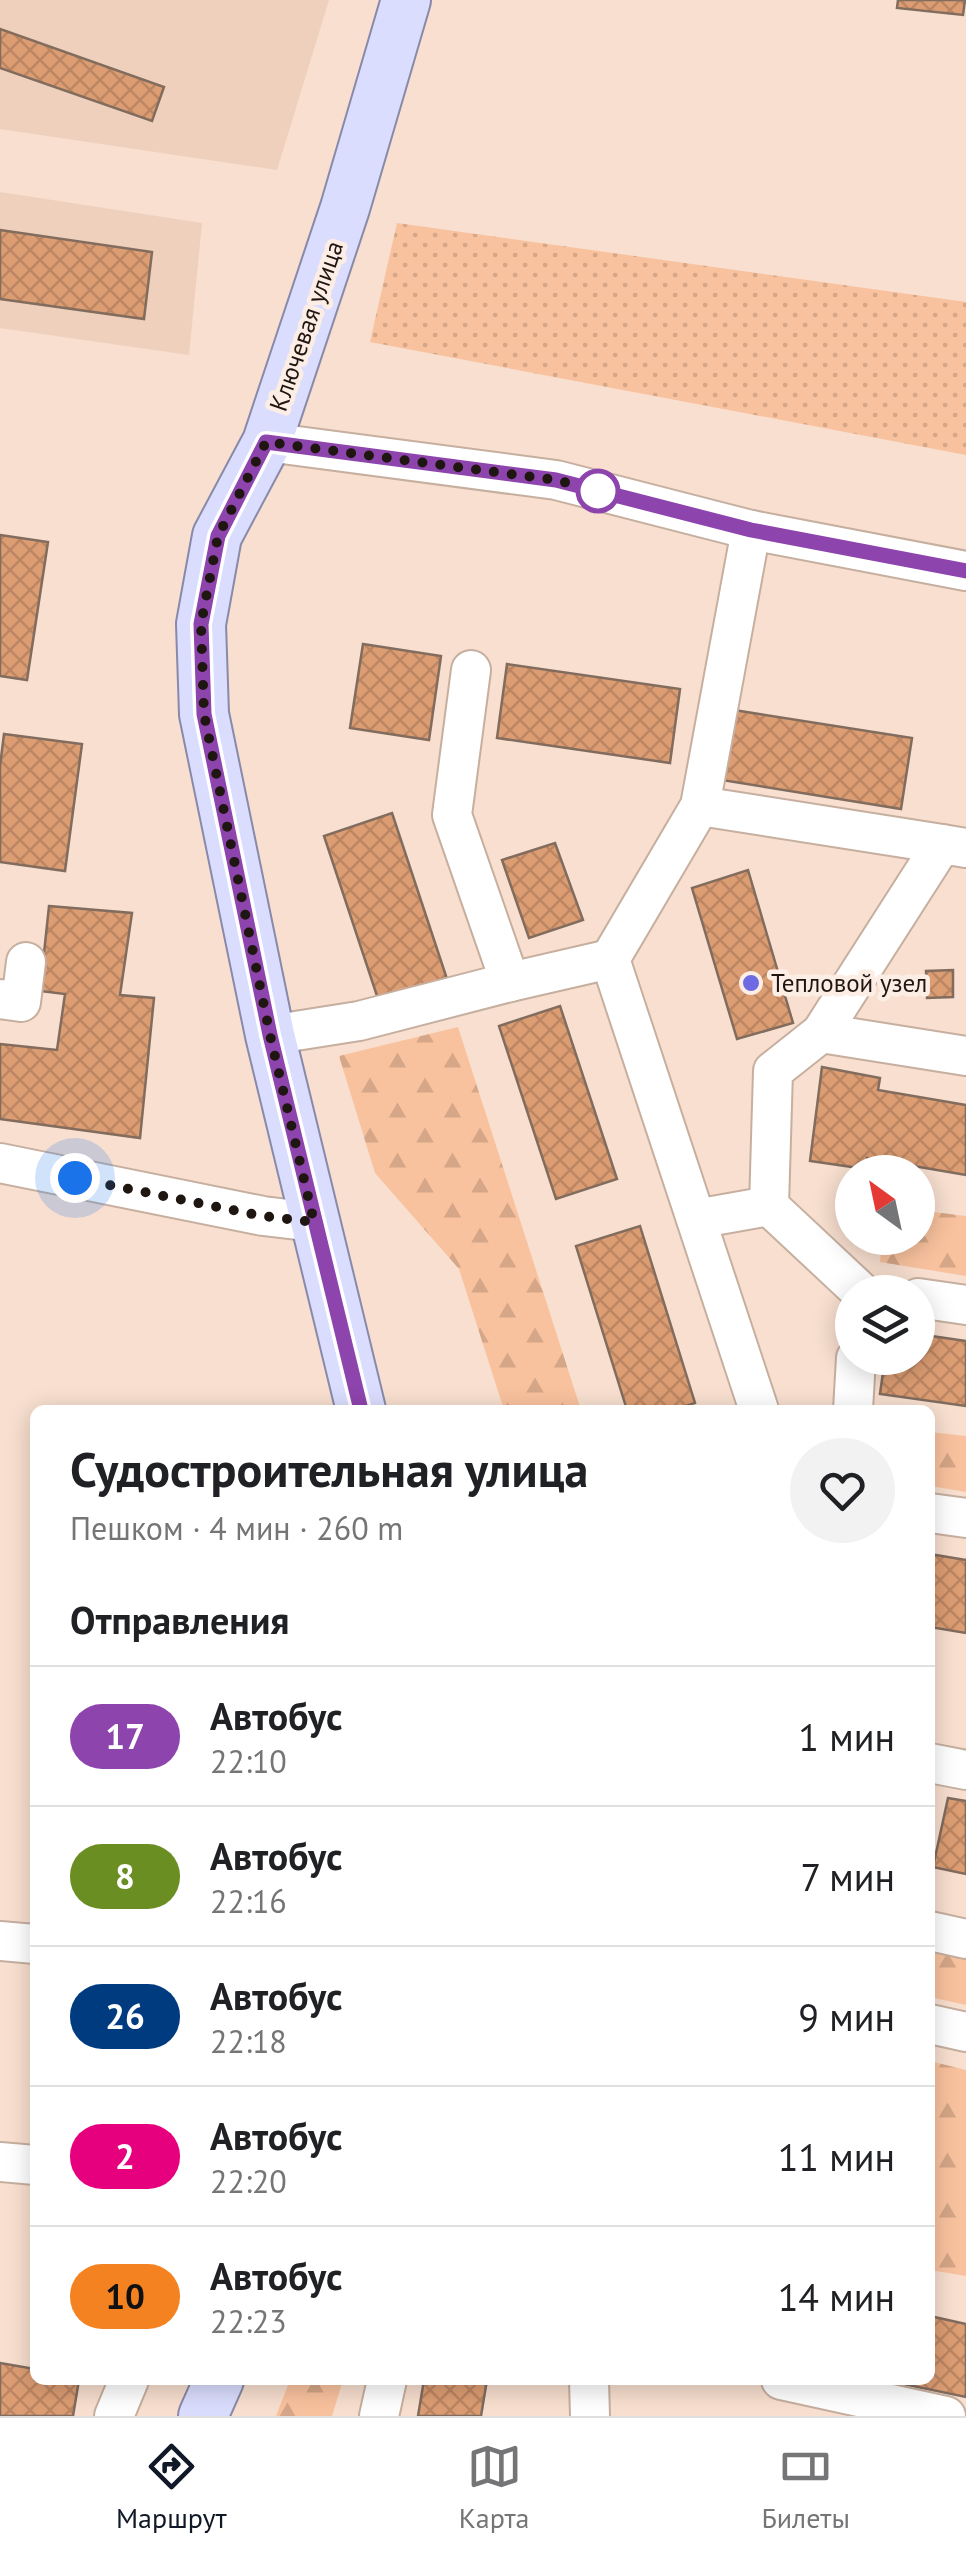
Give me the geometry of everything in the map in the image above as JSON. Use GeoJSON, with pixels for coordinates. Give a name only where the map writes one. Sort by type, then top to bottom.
{"type":"FeatureCollection","features":[{"type":"Feature","properties":{"kind":"main road","name":"Ключевая улица"},"geometry":{"type":"LineString","coordinates":[[360,1405],[270,1035],[204,714],[201,624],[218,536],[266,442],[345,208],[406,0]]}},
{"type":"Feature","properties":{"kind":"main road"},"geometry":{"type":"LineString","coordinates":[[204,2416],[218,2385]]}},
{"type":"Feature","properties":{"kind":"street"},"geometry":{"type":"LineString","coordinates":[[266,442],[556,480],[751,530],[966,571]]}},
{"type":"Feature","properties":{"kind":"street"},"geometry":{"type":"LineString","coordinates":[[270,1035],[359,1020],[610,959],[700,806],[751,530]]}},
{"type":"Feature","properties":{"kind":"street"},"geometry":{"type":"LineString","coordinates":[[470,670],[452,815],[510,982]]}},
{"type":"Feature","properties":{"kind":"street"},"geometry":{"type":"LineString","coordinates":[[700,806],[954,846],[821,1033],[773,1072],[769,1206]]}},
{"type":"Feature","properties":{"kind":"street"},"geometry":{"type":"LineString","coordinates":[[610,959],[757,1405]]}},
{"type":"Feature","properties":{"kind":"street"},"geometry":{"type":"LineString","coordinates":[[0,999],[21,1002],[26,962]]}},
{"type":"Feature","properties":{"kind":"street"},"geometry":{"type":"LineString","coordinates":[[821,1033],[966,1056]]}},
{"type":"Feature","properties":{"kind":"street"},"geometry":{"type":"LineString","coordinates":[[0,1164],[262,1216],[314,1222]]}},
{"type":"Feature","properties":{"kind":"street"},"geometry":{"type":"LineString","coordinates":[[696,1218],[769,1206]]}},
{"type":"Feature","properties":{"kind":"street"},"geometry":{"type":"LineString","coordinates":[[769,1206],[848,1275]]}},
{"type":"Feature","properties":{"kind":"street"},"geometry":{"type":"LineString","coordinates":[[935,1300],[966,1305]]}},
{"type":"Feature","properties":{"kind":"street"},"geometry":{"type":"LineString","coordinates":[[852,1405],[855,1375]]}},
{"type":"Feature","properties":{"kind":"street"},"geometry":{"type":"LineString","coordinates":[[935,1514],[966,1518]]}},
{"type":"Feature","properties":{"kind":"street"},"geometry":{"type":"LineString","coordinates":[[935,1764],[966,1770]]}},
{"type":"Feature","properties":{"kind":"street"},"geometry":{"type":"LineString","coordinates":[[935,1932],[966,1939]]}},
{"type":"Feature","properties":{"kind":"street"},"geometry":{"type":"LineString","coordinates":[[0,1941],[30,1944]]}},
{"type":"Feature","properties":{"kind":"street"},"geometry":{"type":"LineString","coordinates":[[935,2025],[966,2032]]}},
{"type":"Feature","properties":{"kind":"street"},"geometry":{"type":"LineString","coordinates":[[0,2162],[30,2164]]}},
{"type":"Feature","properties":{"kind":"street"},"geometry":{"type":"LineString","coordinates":[[114,2416],[127,2385]]}},
{"type":"Feature","properties":{"kind":"street"},"geometry":{"type":"LineString","coordinates":[[379,2416],[385,2385]]}},
{"type":"Feature","properties":{"kind":"street"},"geometry":{"type":"LineString","coordinates":[[589,2385],[590,2416]]}},
{"type":"Feature","properties":{"kind":"street"},"geometry":{"type":"LineString","coordinates":[[804,2385],[946,2416]]}},
{"type":"Feature","properties":{"kind":"shaded area"},"geometry":{"type":"Polygon","coordinates":[[[0,0],[329,0],[277,170],[0,129],[0,0]]]}},
{"type":"Feature","properties":{"kind":"shaded area"},"geometry":{"type":"Polygon","coordinates":[[[0,192],[202,223],[189,355],[0,328],[0,192]]]}},
{"type":"Feature","properties":{"kind":"green space"},"geometry":{"type":"Polygon","coordinates":[[[397,223],[966,302],[966,455],[370,342],[397,223]]]}},
{"type":"Feature","properties":{"kind":"green space"},"geometry":{"type":"Polygon","coordinates":[[[458,1027],[579,1405],[502,1405],[459,1269],[375,1173],[339,1056],[458,1027]]]}},
{"type":"Feature","properties":{"kind":"green space"},"geometry":{"type":"Polygon","coordinates":[[[935,1212],[966,1216],[966,1276],[880,1262],[881,1255],[935,1255],[935,1212]]]}},
{"type":"Feature","properties":{"kind":"green space"},"geometry":{"type":"Polygon","coordinates":[[[935,1433],[966,1436],[966,1492],[935,1487],[935,1433]]]}},
{"type":"Feature","properties":{"kind":"green space"},"geometry":{"type":"Polygon","coordinates":[[[935,1953],[966,1960],[966,2005],[935,1998],[935,1953]]]}},
{"type":"Feature","properties":{"kind":"green space"},"geometry":{"type":"Polygon","coordinates":[[[935,2062],[966,2070],[966,2276],[935,2271],[935,2062]]]}},
{"type":"Feature","properties":{"kind":"green space"},"geometry":{"type":"Polygon","coordinates":[[[288,2385],[341,2385],[332,2416],[276,2416],[288,2385]]]}},
{"type":"Feature","properties":{"kind":"building"},"geometry":{"type":"Polygon","coordinates":[[[898,0],[965,0],[963,15],[897,8],[898,0]]]}},
{"type":"Feature","properties":{"kind":"building"},"geometry":{"type":"Polygon","coordinates":[[[0,29],[164,87],[152,121],[0,68],[0,29]]]}},
{"type":"Feature","properties":{"kind":"building"},"geometry":{"type":"Polygon","coordinates":[[[0,230],[152,252],[144,319],[0,299],[0,230]]]}},
{"type":"Feature","properties":{"kind":"building"},"geometry":{"type":"Polygon","coordinates":[[[0,535],[48,542],[27,680],[0,676],[0,535]]]}},
{"type":"Feature","properties":{"kind":"building"},"geometry":{"type":"Polygon","coordinates":[[[363,644],[441,656],[429,740],[350,728],[363,644]]]}},
{"type":"Feature","properties":{"kind":"building"},"geometry":{"type":"Polygon","coordinates":[[[507,664],[680,689],[670,763],[497,738],[507,664]]]}},
{"type":"Feature","properties":{"kind":"building"},"geometry":{"type":"Polygon","coordinates":[[[734,710],[912,738],[901,809],[722,780],[734,710]]]}},
{"type":"Feature","properties":{"kind":"building"},"geometry":{"type":"Polygon","coordinates":[[[4,734],[82,744],[65,871],[0,862],[4,734]]]}},
{"type":"Feature","properties":{"kind":"building"},"geometry":{"type":"Polygon","coordinates":[[[392,813],[447,979],[379,1002],[324,836],[392,813]]]}},
{"type":"Feature","properties":{"kind":"building"},"geometry":{"type":"Polygon","coordinates":[[[555,843],[583,920],[529,938],[502,860],[555,843]]]}},
{"type":"Feature","properties":{"kind":"building","name":"Тепловой узел"},"geometry":{"type":"Polygon","coordinates":[[[748,870],[793,1023],[737,1039],[692,888],[748,870]]]}},
{"type":"Feature","properties":{"kind":"building"},"geometry":{"type":"Polygon","coordinates":[[[49,906],[132,913],[120,995],[154,998],[140,1138],[0,1119],[0,1044],[57,1050],[65,994],[40,991],[49,906]]]}},
{"type":"Feature","properties":{"kind":"building"},"geometry":{"type":"Polygon","coordinates":[[[953,970],[953,997],[927,998],[926,971],[953,970]]]}},
{"type":"Feature","properties":{"kind":"building"},"geometry":{"type":"Polygon","coordinates":[[[560,1006],[617,1179],[556,1199],[499,1026],[560,1006]]]}},
{"type":"Feature","properties":{"kind":"building"},"geometry":{"type":"Polygon","coordinates":[[[822,1067],[880,1078],[878,1090],[966,1105],[966,1175],[935,1170],[935,1155],[835,1155],[835,1165],[810,1161],[822,1067]]]}},
{"type":"Feature","properties":{"kind":"building"},"geometry":{"type":"Polygon","coordinates":[[[640,1226],[695,1403],[625,1405],[576,1246],[640,1226]]]}},
{"type":"Feature","properties":{"kind":"building"},"geometry":{"type":"Polygon","coordinates":[[[935,1336],[966,1341],[966,1406],[880,1394],[883,1375],[935,1375],[935,1336]]]}},
{"type":"Feature","properties":{"kind":"building"},"geometry":{"type":"Polygon","coordinates":[[[935,1555],[966,1560],[966,1633],[935,1628],[935,1555]]]}},
{"type":"Feature","properties":{"kind":"building"},"geometry":{"type":"Polygon","coordinates":[[[948,1798],[966,1801],[966,1874],[935,1867],[948,1798]]]}},
{"type":"Feature","properties":{"kind":"building"},"geometry":{"type":"Polygon","coordinates":[[[935,2317],[966,2324],[966,2397],[908,2385],[935,2385],[935,2317]]]}},
{"type":"Feature","properties":{"kind":"building"},"geometry":{"type":"Polygon","coordinates":[[[0,2363],[30,2368],[30,2385],[78,2385],[73,2416],[0,2416],[0,2363]]]}},
{"type":"Feature","properties":{"kind":"building"},"geometry":{"type":"Polygon","coordinates":[[[423,2385],[486,2385],[481,2416],[418,2416],[423,2385]]]}},
{"type":"Feature","properties":{"kind":"bus line","name":"17"},"geometry":{"type":"LineString","coordinates":[[360,1405],[270,1035],[204,714],[201,624],[218,536],[266,442],[556,480],[751,530],[966,571]]}},
{"type":"Feature","properties":{"kind":"place","name":"Тепловой узел"},"geometry":{"type":"Point","coordinates":[751,983]}},
{"type":"Feature","properties":{"kind":"route"},"geometry":{"type":"LineString","coordinates":[[75,1178],[262,1216],[314,1222],[270,1035],[204,714],[201,624],[218,536],[266,442],[556,480],[598,491]]}}]}
